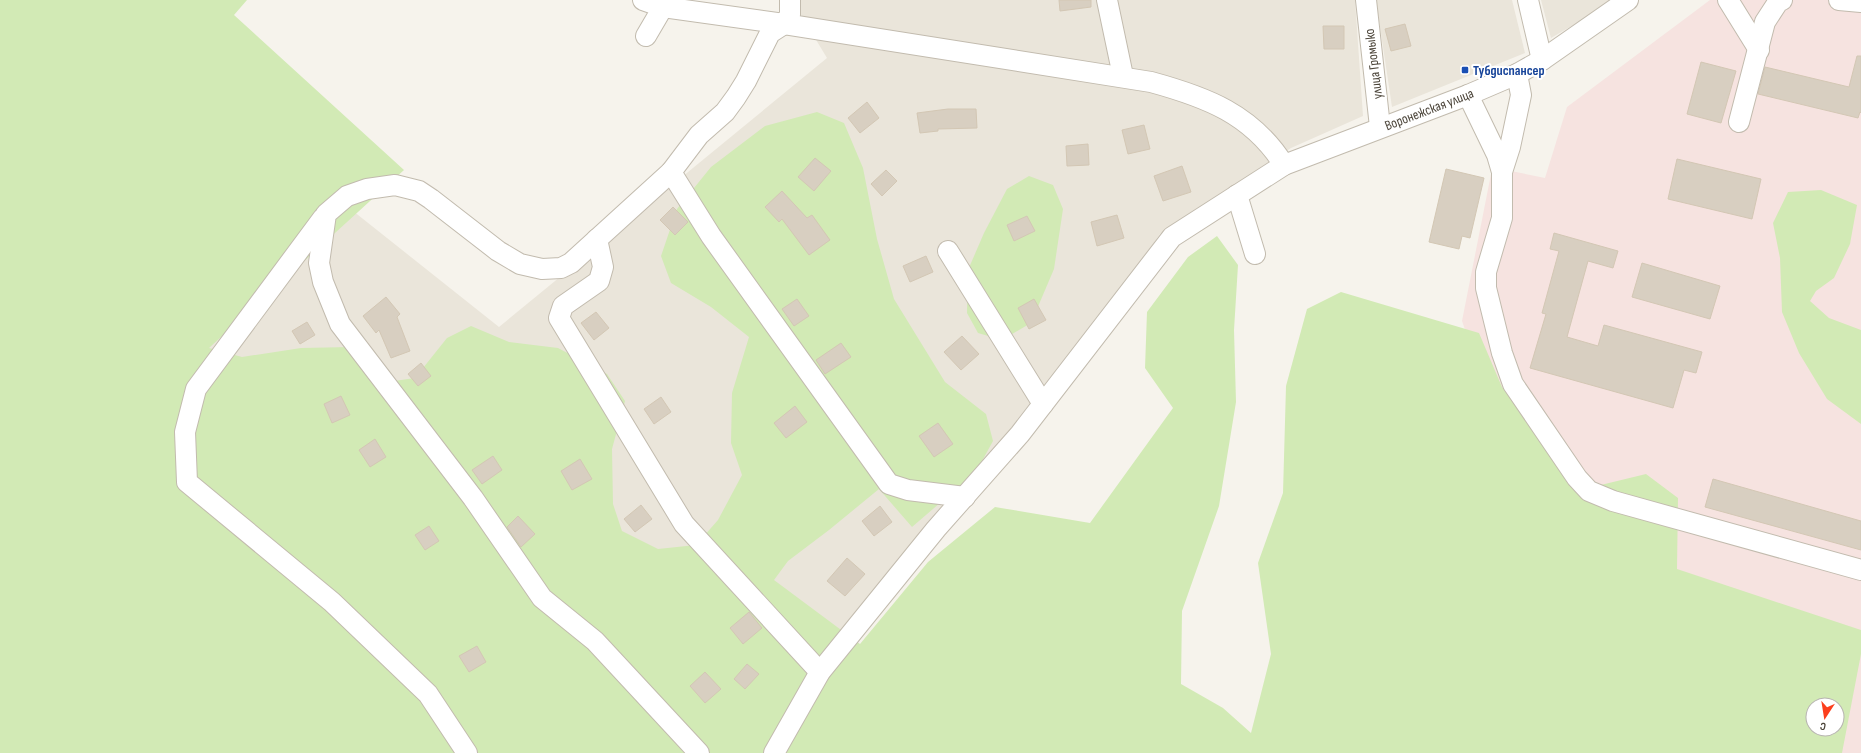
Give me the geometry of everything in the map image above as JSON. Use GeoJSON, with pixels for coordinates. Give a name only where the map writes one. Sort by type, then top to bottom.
{"type":"FeatureCollection","features":[{"type":"Feature","properties":{"kind":"street"},"geometry":{"type":"LineString","coordinates":[[643,0],[662,7],[784,24],[1123,76],[1171,87],[1206,99],[1239,118],[1261,135],[1272,147],[1284,165]]}},
{"type":"Feature","properties":{"kind":"street"},"geometry":{"type":"LineString","coordinates":[[467,753],[428,694],[332,602],[187,482],[185,432],[196,389],[326,214],[347,196],[366,189],[396,185],[419,191],[498,251],[520,264],[542,269],[561,268],[571,263],[671,172],[699,135],[725,112],[746,81],[770,33],[784,24],[790,15],[790,0]]}},
{"type":"Feature","properties":{"kind":"street"},"geometry":{"type":"LineString","coordinates":[[1107,0],[1123,76]]}},
{"type":"Feature","properties":{"kind":"street","name":"улица Громыко"},"geometry":{"type":"LineString","coordinates":[[1366,0],[1380,127]]}},
{"type":"Feature","properties":{"kind":"street"},"geometry":{"type":"LineString","coordinates":[[1528,0],[1542,60]]}},
{"type":"Feature","properties":{"kind":"street","name":"Воронежская улица"},"geometry":{"type":"LineString","coordinates":[[774,753],[820,672],[964,497],[1020,434],[1172,237],[1284,165],[1380,127],[1468,95],[1517,74],[1542,60],[1628,0]]}},
{"type":"Feature","properties":{"kind":"street"},"geometry":{"type":"LineString","coordinates":[[1728,0],[1759,50]]}},
{"type":"Feature","properties":{"kind":"street"},"geometry":{"type":"LineString","coordinates":[[1739,122],[1766,22],[1774,7],[1782,0]]}},
{"type":"Feature","properties":{"kind":"street"},"geometry":{"type":"LineString","coordinates":[[1839,0],[1861,2]]}},
{"type":"Feature","properties":{"kind":"street"},"geometry":{"type":"LineString","coordinates":[[646,36],[662,7]]}},
{"type":"Feature","properties":{"kind":"street"},"geometry":{"type":"LineString","coordinates":[[1502,172],[1510,147],[1521,95],[1517,74]]}},
{"type":"Feature","properties":{"kind":"street"},"geometry":{"type":"LineString","coordinates":[[1468,95],[1497,155],[1502,172],[1502,218],[1486,272],[1486,288],[1502,352],[1513,384],[1581,482],[1589,491],[1613,501],[1861,570]]}},
{"type":"Feature","properties":{"kind":"street"},"geometry":{"type":"LineString","coordinates":[[671,172],[711,236],[889,484],[908,490],[964,497]]}},
{"type":"Feature","properties":{"kind":"street"},"geometry":{"type":"LineString","coordinates":[[1237,195],[1256,254]]}},
{"type":"Feature","properties":{"kind":"street"},"geometry":{"type":"LineString","coordinates":[[326,214],[319,263],[323,282],[340,324],[473,498],[542,598],[595,641],[699,753]]}},
{"type":"Feature","properties":{"kind":"street"},"geometry":{"type":"LineString","coordinates":[[597,239],[602,268],[599,281],[563,306],[559,318],[684,524],[820,672]]}},
{"type":"Feature","properties":{"kind":"street"},"geometry":{"type":"LineString","coordinates":[[948,251],[1043,404]]}},
{"type":"Feature","properties":{"kind":"shaded area"},"geometry":{"type":"Polygon","coordinates":[[[792,0],[1355,0],[1363,116],[1291,148],[1160,234],[1015,446],[826,658],[50,502],[348,207],[499,327],[827,58],[792,0]]]}},
{"type":"Feature","properties":{"kind":"shaded area"},"geometry":{"type":"Polygon","coordinates":[[[1376,0],[1512,0],[1525,53],[1392,107],[1376,0]]]}},
{"type":"Feature","properties":{"kind":"shaded area"},"geometry":{"type":"Polygon","coordinates":[[[1541,0],[1616,0],[1551,38],[1541,0]]]}},
{"type":"Feature","properties":{"kind":"shaded area"},"geometry":{"type":"Polygon","coordinates":[[[1710,0],[1861,0],[1861,753],[1783,753],[1552,575],[1462,321],[1492,169],[1511,171],[1545,178],[1567,107],[1710,0]]]}},
{"type":"Feature","properties":{"kind":"green space"},"geometry":{"type":"Polygon","coordinates":[[[0,0],[247,0],[234,15],[404,170],[209,348],[242,357],[301,348],[351,347],[387,382],[415,378],[447,338],[471,326],[509,342],[558,348],[607,374],[625,401],[612,449],[613,504],[622,531],[658,549],[696,545],[718,520],[742,475],[731,443],[732,393],[749,337],[711,307],[671,283],[661,256],[677,209],[711,167],[765,126],[817,112],[844,123],[863,168],[877,239],[894,299],[945,382],[986,414],[993,441],[976,472],[912,527],[879,489],[788,561],[774,580],[860,644],[928,562],[995,507],[1090,523],[1173,408],[1145,368],[1147,312],[1188,257],[1217,236],[1238,265],[1234,330],[1236,402],[1219,506],[1182,611],[1181,684],[1223,708],[1251,733],[1271,654],[1258,563],[1283,493],[1286,386],[1307,309],[1341,292],[1479,333],[1502,387],[1558,458],[1576,491],[1646,474],[1678,498],[1677,569],[1861,630],[1861,654],[1842,753],[0,753],[0,0]]]}},
{"type":"Feature","properties":{"kind":"green space"},"geometry":{"type":"Polygon","coordinates":[[[1029,176],[1053,185],[1063,209],[1054,269],[1031,323],[1002,340],[978,333],[967,313],[968,270],[984,233],[1007,189],[1029,176]]]}},
{"type":"Feature","properties":{"kind":"green space"},"geometry":{"type":"Polygon","coordinates":[[[1821,190],[1857,205],[1850,244],[1834,278],[1816,291],[1810,301],[1829,318],[1861,330],[1861,424],[1827,399],[1799,353],[1782,312],[1780,258],[1773,223],[1788,192],[1821,190]]]}},
{"type":"Feature","properties":{"kind":"building"},"geometry":{"type":"Polygon","coordinates":[[[1059,0],[1091,0],[1091,7],[1060,11],[1059,0]]]}},
{"type":"Feature","properties":{"kind":"building"},"geometry":{"type":"Polygon","coordinates":[[[1405,24],[1411,46],[1391,51],[1385,29],[1405,24]]]}},
{"type":"Feature","properties":{"kind":"building"},"geometry":{"type":"Polygon","coordinates":[[[1323,26],[1344,26],[1344,49],[1324,49],[1323,26]]]}},
{"type":"Feature","properties":{"kind":"building"},"geometry":{"type":"Polygon","coordinates":[[[1857,56],[1861,56],[1861,113],[1860,112],[1858,118],[1758,94],[1765,67],[1849,87],[1857,56]]]}},
{"type":"Feature","properties":{"kind":"building"},"geometry":{"type":"Polygon","coordinates":[[[1701,62],[1736,71],[1721,123],[1687,114],[1701,62]]]}},
{"type":"Feature","properties":{"kind":"building"},"geometry":{"type":"Polygon","coordinates":[[[867,102],[879,118],[860,133],[848,118],[867,102]]]}},
{"type":"Feature","properties":{"kind":"building"},"geometry":{"type":"Polygon","coordinates":[[[948,109],[976,109],[977,128],[938,129],[938,131],[920,133],[917,113],[948,109]]]}},
{"type":"Feature","properties":{"kind":"building"},"geometry":{"type":"Polygon","coordinates":[[[1144,125],[1150,149],[1128,154],[1122,130],[1144,125]]]}},
{"type":"Feature","properties":{"kind":"building"},"geometry":{"type":"Polygon","coordinates":[[[1088,144],[1089,165],[1067,166],[1066,146],[1088,144]]]}},
{"type":"Feature","properties":{"kind":"building"},"geometry":{"type":"Polygon","coordinates":[[[815,158],[831,171],[814,191],[798,177],[815,158]]]}},
{"type":"Feature","properties":{"kind":"building"},"geometry":{"type":"Polygon","coordinates":[[[1677,159],[1761,179],[1752,219],[1668,199],[1677,159]]]}},
{"type":"Feature","properties":{"kind":"building"},"geometry":{"type":"Polygon","coordinates":[[[1182,166],[1191,192],[1163,201],[1154,176],[1182,166]]]}},
{"type":"Feature","properties":{"kind":"building"},"geometry":{"type":"Polygon","coordinates":[[[1446,169],[1484,178],[1470,238],[1462,236],[1459,249],[1429,242],[1446,169]]]}},
{"type":"Feature","properties":{"kind":"building"},"geometry":{"type":"Polygon","coordinates":[[[886,170],[897,181],[882,196],[871,184],[886,170]]]}},
{"type":"Feature","properties":{"kind":"building"},"geometry":{"type":"Polygon","coordinates":[[[782,191],[807,218],[812,215],[830,240],[809,255],[782,219],[779,222],[765,207],[782,191]]]}},
{"type":"Feature","properties":{"kind":"building"},"geometry":{"type":"Polygon","coordinates":[[[673,207],[688,222],[675,235],[660,220],[673,207]]]}},
{"type":"Feature","properties":{"kind":"building"},"geometry":{"type":"Polygon","coordinates":[[[1117,215],[1124,238],[1097,246],[1091,222],[1117,215]]]}},
{"type":"Feature","properties":{"kind":"building"},"geometry":{"type":"Polygon","coordinates":[[[1027,216],[1035,231],[1014,241],[1007,225],[1027,216]]]}},
{"type":"Feature","properties":{"kind":"building"},"geometry":{"type":"Polygon","coordinates":[[[1554,233],[1618,251],[1613,268],[1588,261],[1567,337],[1598,346],[1604,325],[1702,352],[1696,373],[1684,370],[1673,408],[1530,368],[1546,314],[1542,313],[1559,251],[1550,249],[1554,233]]]}},
{"type":"Feature","properties":{"kind":"building"},"geometry":{"type":"Polygon","coordinates":[[[926,256],[933,272],[910,282],[903,266],[926,256]]]}},
{"type":"Feature","properties":{"kind":"building"},"geometry":{"type":"Polygon","coordinates":[[[1642,263],[1720,286],[1710,319],[1632,297],[1642,263]]]}},
{"type":"Feature","properties":{"kind":"building"},"geometry":{"type":"Polygon","coordinates":[[[386,297],[400,314],[397,317],[410,351],[391,358],[379,330],[376,333],[363,316],[386,297]]]}},
{"type":"Feature","properties":{"kind":"building"},"geometry":{"type":"Polygon","coordinates":[[[797,299],[809,316],[794,326],[782,309],[797,299]]]}},
{"type":"Feature","properties":{"kind":"building"},"geometry":{"type":"Polygon","coordinates":[[[1034,299],[1046,320],[1029,329],[1018,308],[1034,299]]]}},
{"type":"Feature","properties":{"kind":"building"},"geometry":{"type":"Polygon","coordinates":[[[596,312],[609,328],[594,340],[581,323],[596,312]]]}},
{"type":"Feature","properties":{"kind":"building"},"geometry":{"type":"Polygon","coordinates":[[[307,322],[315,335],[300,344],[292,331],[307,322]]]}},
{"type":"Feature","properties":{"kind":"building"},"geometry":{"type":"Polygon","coordinates":[[[962,336],[979,354],[961,370],[944,352],[962,336]]]}},
{"type":"Feature","properties":{"kind":"building"},"geometry":{"type":"Polygon","coordinates":[[[841,343],[851,357],[825,374],[816,360],[841,343]]]}},
{"type":"Feature","properties":{"kind":"building"},"geometry":{"type":"Polygon","coordinates":[[[421,363],[431,376],[418,386],[408,374],[421,363]]]}},
{"type":"Feature","properties":{"kind":"building"},"geometry":{"type":"Polygon","coordinates":[[[341,396],[350,415],[332,423],[324,404],[341,396]]]}},
{"type":"Feature","properties":{"kind":"building"},"geometry":{"type":"Polygon","coordinates":[[[661,397],[671,412],[654,424],[644,409],[661,397]]]}},
{"type":"Feature","properties":{"kind":"building"},"geometry":{"type":"Polygon","coordinates":[[[795,406],[807,422],[786,438],[774,423],[795,406]]]}},
{"type":"Feature","properties":{"kind":"building"},"geometry":{"type":"Polygon","coordinates":[[[938,423],[953,444],[934,457],[919,436],[938,423]]]}},
{"type":"Feature","properties":{"kind":"building"},"geometry":{"type":"Polygon","coordinates":[[[375,439],[386,457],[370,467],[359,450],[375,439]]]}},
{"type":"Feature","properties":{"kind":"building"},"geometry":{"type":"Polygon","coordinates":[[[493,456],[502,470],[482,484],[472,470],[493,456]]]}},
{"type":"Feature","properties":{"kind":"building"},"geometry":{"type":"Polygon","coordinates":[[[580,459],[592,479],[572,490],[561,471],[580,459]]]}},
{"type":"Feature","properties":{"kind":"building"},"geometry":{"type":"Polygon","coordinates":[[[1713,479],[1861,521],[1861,550],[1705,507],[1713,479]]]}},
{"type":"Feature","properties":{"kind":"building"},"geometry":{"type":"Polygon","coordinates":[[[641,505],[652,519],[635,532],[624,519],[641,505]]]}},
{"type":"Feature","properties":{"kind":"building"},"geometry":{"type":"Polygon","coordinates":[[[880,506],[892,522],[874,536],[862,521],[880,506]]]}},
{"type":"Feature","properties":{"kind":"building"},"geometry":{"type":"Polygon","coordinates":[[[518,516],[535,534],[521,547],[507,527],[518,516]]]}},
{"type":"Feature","properties":{"kind":"building"},"geometry":{"type":"Polygon","coordinates":[[[429,526],[439,541],[425,550],[415,535],[429,526]]]}},
{"type":"Feature","properties":{"kind":"building"},"geometry":{"type":"Polygon","coordinates":[[[847,558],[865,574],[845,596],[827,581],[847,558]]]}},
{"type":"Feature","properties":{"kind":"building"},"geometry":{"type":"Polygon","coordinates":[[[749,612],[762,628],[743,644],[730,628],[749,612]]]}},
{"type":"Feature","properties":{"kind":"building"},"geometry":{"type":"Polygon","coordinates":[[[477,646],[486,662],[469,672],[459,656],[477,646]]]}},
{"type":"Feature","properties":{"kind":"building"},"geometry":{"type":"Polygon","coordinates":[[[747,664],[759,674],[745,689],[734,679],[747,664]]]}},
{"type":"Feature","properties":{"kind":"building"},"geometry":{"type":"Polygon","coordinates":[[[705,672],[721,689],[705,703],[690,686],[705,672]]]}},
{"type":"Feature","properties":{"kind":"place","name":"Тубдиспансер"},"geometry":{"type":"Point","coordinates":[1465,70]}}]}
